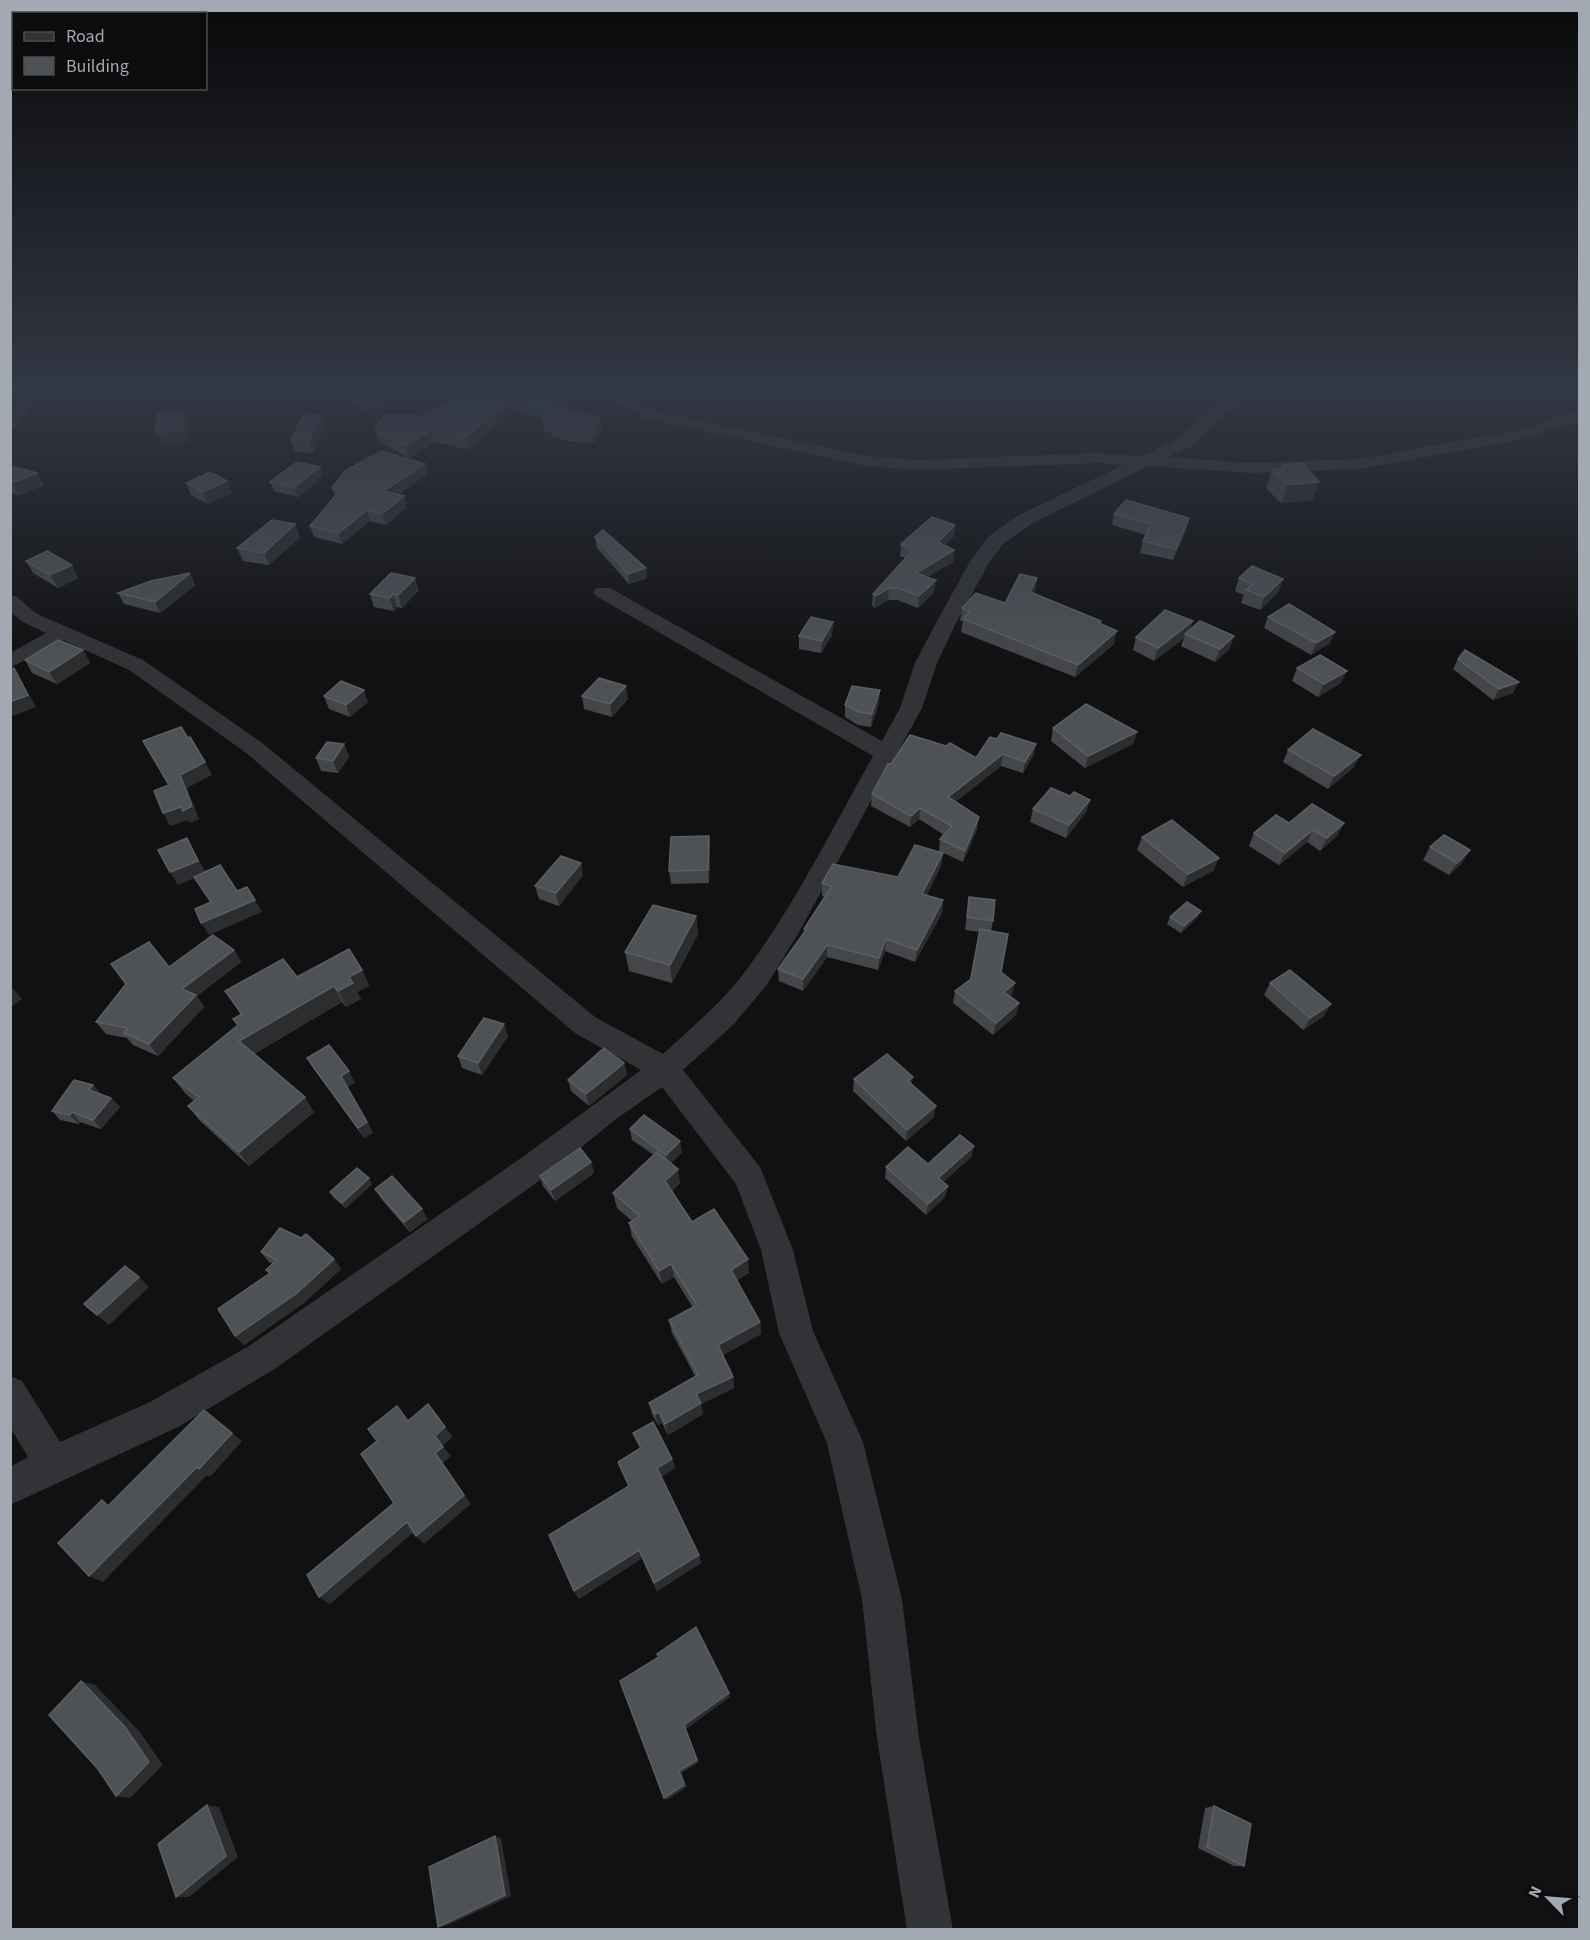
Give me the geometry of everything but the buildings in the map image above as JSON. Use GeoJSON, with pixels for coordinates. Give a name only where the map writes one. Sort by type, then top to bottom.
{"type":"FeatureCollection","features":[{"type":"Feature","properties":{"kind":"street"},"geometry":{"type":"LineString","coordinates":[[10,1487],[53,1464],[163,1415],[261,1358],[536,1166],[606,1110],[665,1070],[723,1017],[756,978],[807,898],[911,708],[926,663],[981,560],[996,540],[1024,520],[1108,479]]}},
{"type":"Feature","properties":{"kind":"street"},"geometry":{"type":"LineString","coordinates":[[603,592],[886,753]]}},
{"type":"Feature","properties":{"kind":"street"},"geometry":{"type":"LineString","coordinates":[[10,601],[30,618],[136,665],[253,747],[585,1024],[665,1070],[749,1177],[777,1250],[796,1333],[845,1442],[882,1599],[898,1738],[930,1929]]}},
{"type":"Feature","properties":{"kind":"street"},"geometry":{"type":"LineString","coordinates":[[10,662],[62,632]]}},
{"type":"Feature","properties":{"kind":"street"},"geometry":{"type":"LineString","coordinates":[[10,1393],[53,1464]]}}]}
